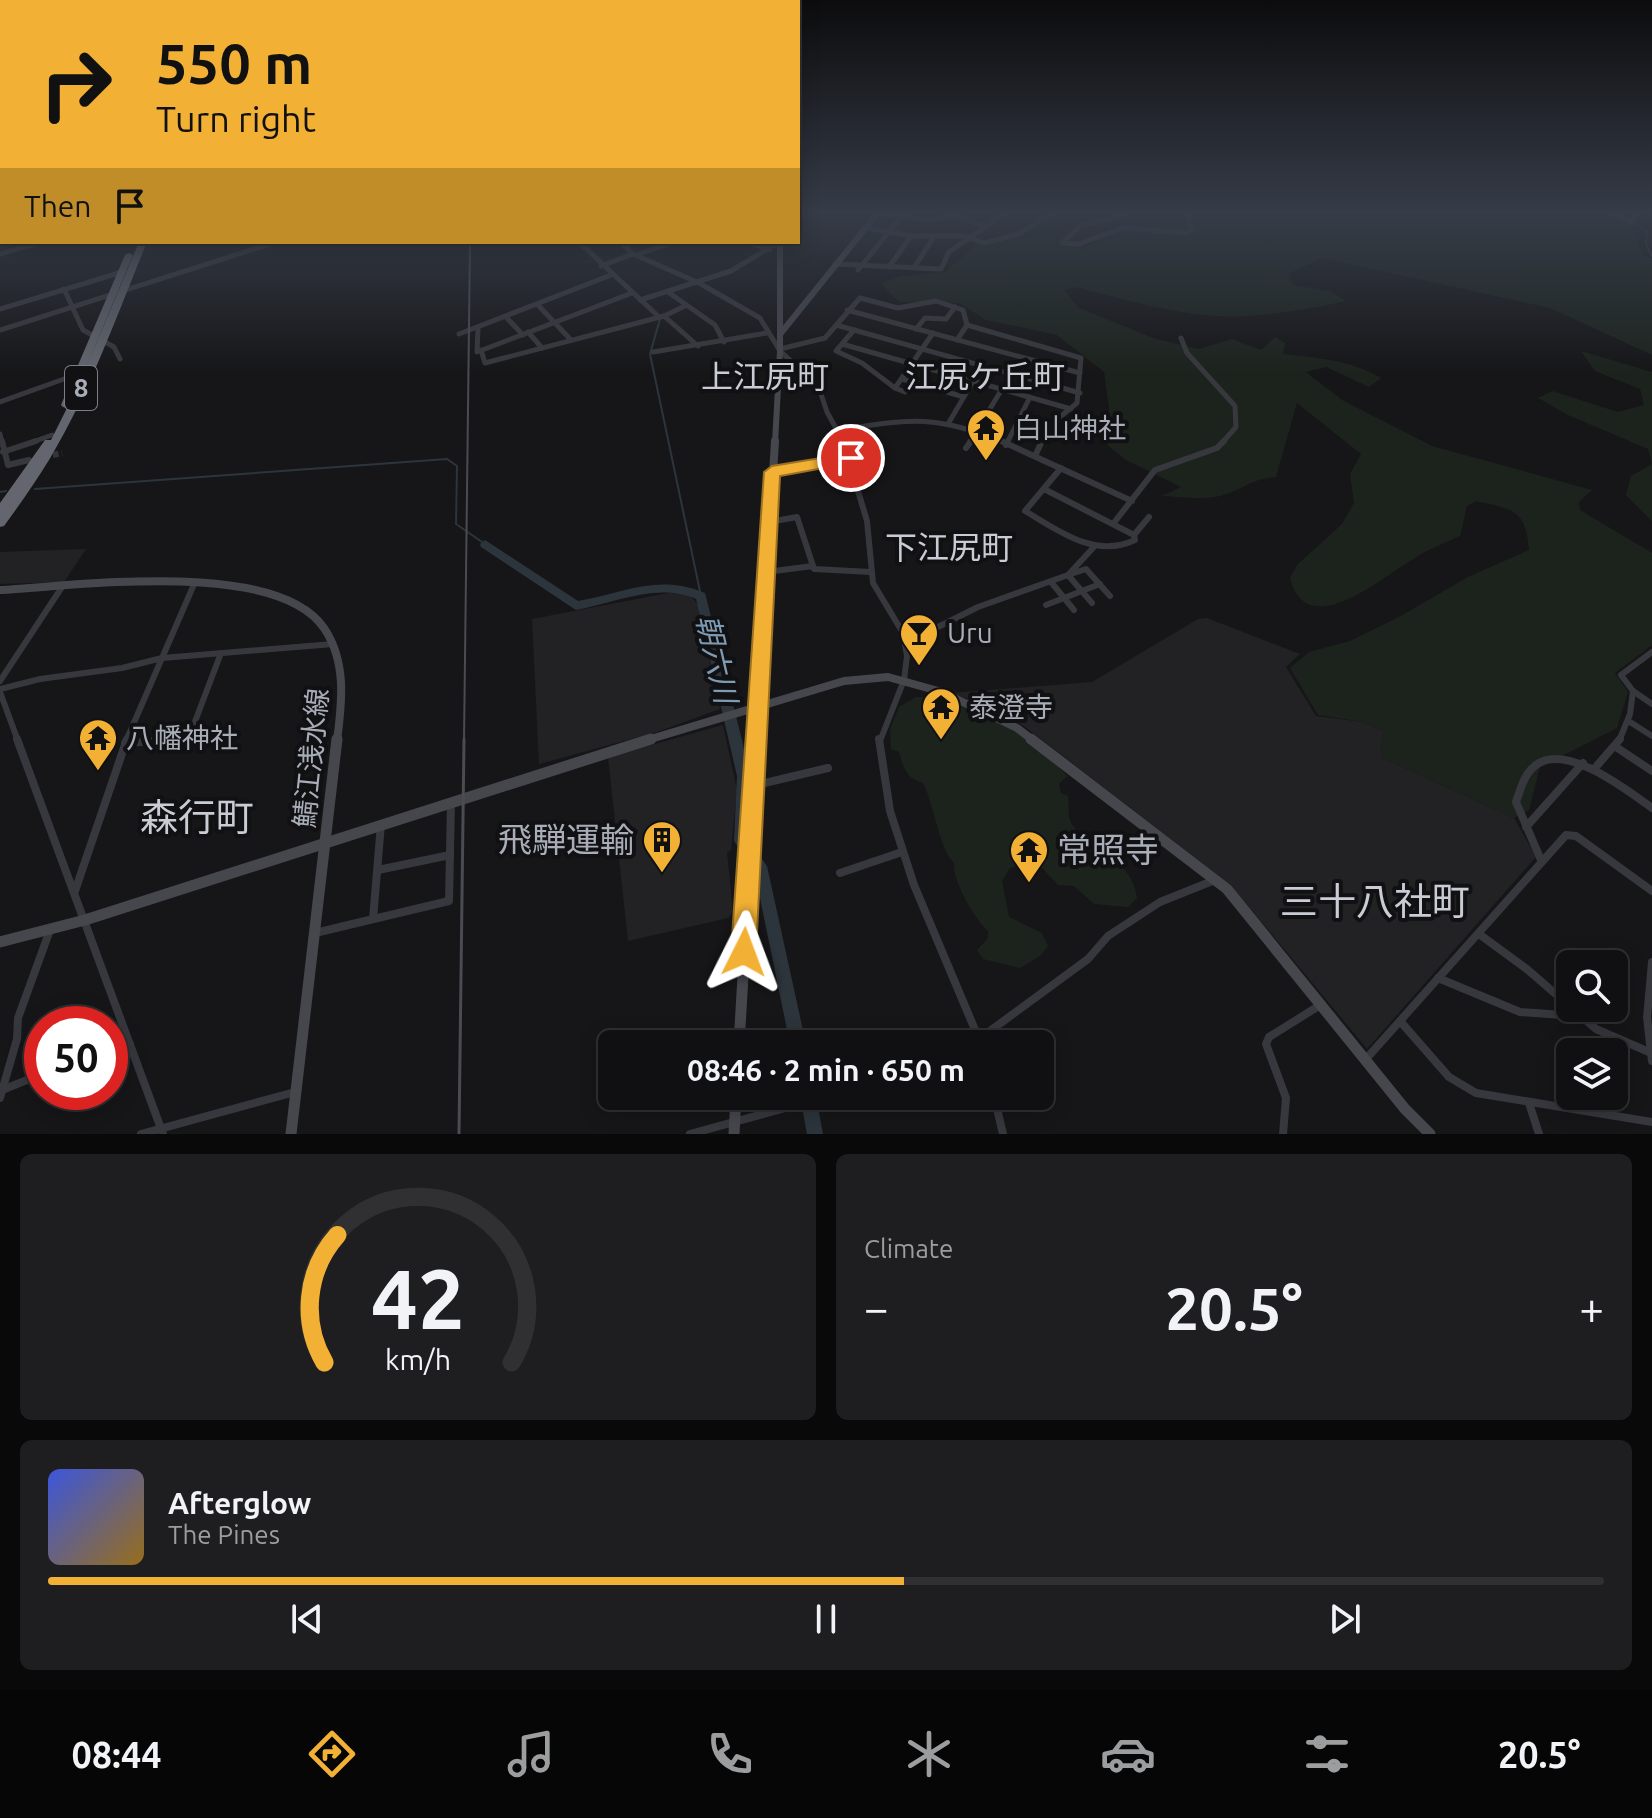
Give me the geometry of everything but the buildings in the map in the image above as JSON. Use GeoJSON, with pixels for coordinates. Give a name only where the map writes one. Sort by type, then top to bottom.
{"type":"FeatureCollection","features":[{"type":"Feature","properties":{"kind":"highway","name":"8"},"geometry":{"type":"LineString","coordinates":[[118,293],[124,268]]}},
{"type":"Feature","properties":{"kind":"highway","name":"8"},"geometry":{"type":"LineString","coordinates":[[0,523],[52,449],[130,268]]}},
{"type":"Feature","properties":{"kind":"highway","name":"8"},"geometry":{"type":"LineString","coordinates":[[0,511],[52,435],[78,374],[99,338]]}},
{"type":"Feature","properties":{"kind":"main road"},"geometry":{"type":"LineString","coordinates":[[740,1030],[781,333],[780,268]]}},
{"type":"Feature","properties":{"kind":"main road"},"geometry":{"type":"LineString","coordinates":[[781,333],[832,268]]}},
{"type":"Feature","properties":{"kind":"main road","name":"鯖江浅水線"},"geometry":{"type":"LineString","coordinates":[[0,590],[195,581],[235,583],[279,595],[313,616],[333,644],[342,685],[291,1134]]}},
{"type":"Feature","properties":{"kind":"main road"},"geometry":{"type":"LineString","coordinates":[[0,942],[85,920],[760,704],[869,676],[904,680],[952,696],[1017,728],[1233,895],[1405,1109],[1430,1134]]}},
{"type":"Feature","properties":{"kind":"street"},"geometry":{"type":"LineString","coordinates":[[0,330],[196,268]]}},
{"type":"Feature","properties":{"kind":"street"},"geometry":{"type":"LineString","coordinates":[[603,268],[698,346]]}},
{"type":"Feature","properties":{"kind":"street"},"geometry":{"type":"LineString","coordinates":[[664,268],[699,283],[760,318],[780,350],[818,385],[827,412],[840,430],[851,458],[867,521],[873,583],[903,633],[907,656],[904,680],[879,737],[890,811],[902,852],[975,1030]]}},
{"type":"Feature","properties":{"kind":"street"},"geometry":{"type":"LineString","coordinates":[[640,300],[699,283],[731,268]]}},
{"type":"Feature","properties":{"kind":"street"},"geometry":{"type":"LineString","coordinates":[[850,268],[879,268]]}},
{"type":"Feature","properties":{"kind":"street"},"geometry":{"type":"LineString","coordinates":[[0,309],[122,272]]}},
{"type":"Feature","properties":{"kind":"street"},"geometry":{"type":"LineString","coordinates":[[459,334],[611,275]]}},
{"type":"Feature","properties":{"kind":"street"},"geometry":{"type":"LineString","coordinates":[[64,289],[83,330],[114,347],[120,359]]}},
{"type":"Feature","properties":{"kind":"street"},"geometry":{"type":"LineString","coordinates":[[668,292],[715,325],[724,342]]}},
{"type":"Feature","properties":{"kind":"street"},"geometry":{"type":"LineString","coordinates":[[478,328],[477,352],[632,293]]}},
{"type":"Feature","properties":{"kind":"street"},"geometry":{"type":"LineString","coordinates":[[780,350],[820,341],[860,298],[898,308],[931,301],[955,307],[966,312],[967,325],[957,340]]}},
{"type":"Feature","properties":{"kind":"street"},"geometry":{"type":"LineString","coordinates":[[537,304],[571,340]]}},
{"type":"Feature","properties":{"kind":"street"},"geometry":{"type":"LineString","coordinates":[[481,350],[485,363],[661,316],[685,306]]}},
{"type":"Feature","properties":{"kind":"street"},"geometry":{"type":"LineString","coordinates":[[916,329],[925,318],[934,316],[946,319],[955,307]]}},
{"type":"Feature","properties":{"kind":"street"},"geometry":{"type":"LineString","coordinates":[[847,310],[1080,373]]}},
{"type":"Feature","properties":{"kind":"street"},"geometry":{"type":"LineString","coordinates":[[506,317],[542,348]]}},
{"type":"Feature","properties":{"kind":"street"},"geometry":{"type":"LineString","coordinates":[[836,325],[1080,393]]}},
{"type":"Feature","properties":{"kind":"street"},"geometry":{"type":"LineString","coordinates":[[967,325],[1081,358],[1080,393],[1071,409],[1049,426],[1035,456]]}},
{"type":"Feature","properties":{"kind":"street"},"geometry":{"type":"LineString","coordinates":[[854,330],[836,351],[865,365],[882,384],[905,392]]}},
{"type":"Feature","properties":{"kind":"street"},"geometry":{"type":"LineString","coordinates":[[653,352],[767,333]]}},
{"type":"Feature","properties":{"kind":"street"},"geometry":{"type":"LineString","coordinates":[[895,388],[933,333]]}},
{"type":"Feature","properties":{"kind":"street"},"geometry":{"type":"LineString","coordinates":[[1113,524],[1159,467],[1217,448],[1236,427],[1235,406],[1187,353],[1181,345],[1181,338]]}},
{"type":"Feature","properties":{"kind":"street"},"geometry":{"type":"LineString","coordinates":[[842,344],[1071,409]]}},
{"type":"Feature","properties":{"kind":"street"},"geometry":{"type":"LineString","coordinates":[[948,424],[982,366]]}},
{"type":"Feature","properties":{"kind":"street"},"geometry":{"type":"LineString","coordinates":[[0,402],[78,374]]}},
{"type":"Feature","properties":{"kind":"street"},"geometry":{"type":"LineString","coordinates":[[902,379],[964,397]]}},
{"type":"Feature","properties":{"kind":"street"},"geometry":{"type":"LineString","coordinates":[[966,448],[1002,389]]}},
{"type":"Feature","properties":{"kind":"street"},"geometry":{"type":"LineString","coordinates":[[1006,445],[1030,397]]}},
{"type":"Feature","properties":{"kind":"street"},"geometry":{"type":"LineString","coordinates":[[840,430],[929,420],[948,424],[1035,456],[1132,501]]}},
{"type":"Feature","properties":{"kind":"street"},"geometry":{"type":"LineString","coordinates":[[3,452],[52,435]]}},
{"type":"Feature","properties":{"kind":"street"},"geometry":{"type":"LineString","coordinates":[[0,437],[8,465],[29,460]]}},
{"type":"Feature","properties":{"kind":"street"},"geometry":{"type":"LineString","coordinates":[[772,472],[851,458]]}},
{"type":"Feature","properties":{"kind":"street"},"geometry":{"type":"LineString","coordinates":[[1061,468],[1025,511],[1093,548],[1130,544],[1149,517]]}},
{"type":"Feature","properties":{"kind":"street"},"geometry":{"type":"LineString","coordinates":[[1044,489],[1134,535]]}},
{"type":"Feature","properties":{"kind":"street"},"geometry":{"type":"LineString","coordinates":[[769,522],[797,517],[814,569],[871,572]]}},
{"type":"Feature","properties":{"kind":"street"},"geometry":{"type":"LineString","coordinates":[[1068,575],[1093,548]]}},
{"type":"Feature","properties":{"kind":"street"},"geometry":{"type":"LineString","coordinates":[[766,572],[813,566]]}},
{"type":"Feature","properties":{"kind":"street"},"geometry":{"type":"LineString","coordinates":[[903,633],[934,629],[978,607],[1086,569],[1110,596]]}},
{"type":"Feature","properties":{"kind":"street"},"geometry":{"type":"LineString","coordinates":[[1068,575],[1092,603]]}},
{"type":"Feature","properties":{"kind":"street"},"geometry":{"type":"LineString","coordinates":[[75,891],[125,743],[195,581]]}},
{"type":"Feature","properties":{"kind":"street"},"geometry":{"type":"LineString","coordinates":[[1051,582],[1074,610]]}},
{"type":"Feature","properties":{"kind":"street"},"geometry":{"type":"LineString","coordinates":[[1046,605],[1100,584]]}},
{"type":"Feature","properties":{"kind":"street"},"geometry":{"type":"LineString","coordinates":[[0,681],[62,587]]}},
{"type":"Feature","properties":{"kind":"street"},"geometry":{"type":"LineString","coordinates":[[162,1130],[0,690],[27,682],[138,665],[162,658],[333,644]]}},
{"type":"Feature","properties":{"kind":"street"},"geometry":{"type":"LineString","coordinates":[[1652,652],[1621,675],[1633,691],[1652,704]]}},
{"type":"Feature","properties":{"kind":"street"},"geometry":{"type":"LineString","coordinates":[[125,743],[188,740],[221,653]]}},
{"type":"Feature","properties":{"kind":"street"},"geometry":{"type":"LineString","coordinates":[[1595,768],[1616,747],[1630,722],[1633,691]]}},
{"type":"Feature","properties":{"kind":"street"},"geometry":{"type":"LineString","coordinates":[[1630,722],[1652,736]]}},
{"type":"Feature","properties":{"kind":"street"},"geometry":{"type":"LineString","coordinates":[[1616,747],[1652,771]]}},
{"type":"Feature","properties":{"kind":"street"},"geometry":{"type":"LineString","coordinates":[[1541,860],[1516,802],[1526,771],[1540,761],[1583,763],[1595,768],[1652,808]]}},
{"type":"Feature","properties":{"kind":"street"},"geometry":{"type":"LineString","coordinates":[[1526,827],[1583,763]]}},
{"type":"Feature","properties":{"kind":"street"},"geometry":{"type":"LineString","coordinates":[[756,785],[828,768]]}},
{"type":"Feature","properties":{"kind":"street"},"geometry":{"type":"LineString","coordinates":[[315,933],[449,901],[451,802]]}},
{"type":"Feature","properties":{"kind":"street"},"geometry":{"type":"LineString","coordinates":[[373,919],[381,824]]}},
{"type":"Feature","properties":{"kind":"street"},"geometry":{"type":"LineString","coordinates":[[1366,1059],[1566,835],[1576,836],[1652,891]]}},
{"type":"Feature","properties":{"kind":"street"},"geometry":{"type":"LineString","coordinates":[[840,873],[902,852]]}},
{"type":"Feature","properties":{"kind":"street"},"geometry":{"type":"LineString","coordinates":[[378,870],[450,855]]}},
{"type":"Feature","properties":{"kind":"street"},"geometry":{"type":"LineString","coordinates":[[994,1030],[1088,959],[1108,936],[1160,902],[1215,880]]}},
{"type":"Feature","properties":{"kind":"street"},"geometry":{"type":"LineString","coordinates":[[1,1094],[17,1039],[18,1018],[51,929]]}},
{"type":"Feature","properties":{"kind":"street"},"geometry":{"type":"LineString","coordinates":[[1479,934],[1528,970],[1556,996]]}},
{"type":"Feature","properties":{"kind":"street"},"geometry":{"type":"LineString","coordinates":[[1651,1057],[1647,1017],[1652,963]]}},
{"type":"Feature","properties":{"kind":"street"},"geometry":{"type":"LineString","coordinates":[[1438,978],[1520,1012],[1556,1014]]}},
{"type":"Feature","properties":{"kind":"street"},"geometry":{"type":"LineString","coordinates":[[1283,1134],[1286,1098],[1266,1044],[1269,1037],[1322,1003]]}},
{"type":"Feature","properties":{"kind":"street"},"geometry":{"type":"LineString","coordinates":[[1400,1021],[1462,1087],[1476,1093],[1652,1122]]}},
{"type":"Feature","properties":{"kind":"street"},"geometry":{"type":"LineString","coordinates":[[1586,1022],[1651,1057]]}},
{"type":"Feature","properties":{"kind":"street"},"geometry":{"type":"LineString","coordinates":[[1,1094],[24,1083]]}},
{"type":"Feature","properties":{"kind":"street"},"geometry":{"type":"LineString","coordinates":[[141,1134],[295,1092]]}},
{"type":"Feature","properties":{"kind":"street"},"geometry":{"type":"LineString","coordinates":[[1529,1103],[1539,1134]]}},
{"type":"Feature","properties":{"kind":"street"},"geometry":{"type":"LineString","coordinates":[[690,1134],[734,1128],[787,1110]]}},
{"type":"Feature","properties":{"kind":"street"},"geometry":{"type":"LineString","coordinates":[[997,1110],[1003,1134]]}},
{"type":"Feature","properties":{"kind":"shaded area"},"geometry":{"type":"Polygon","coordinates":[[[950,268],[1301,268],[1288,274],[1293,285],[1330,291],[1346,301],[1284,312],[1225,316],[1160,308],[1075,287],[1064,290],[1079,308],[1156,339],[1199,349],[1232,339],[1261,350],[1275,337],[1285,343],[1283,354],[1334,361],[1370,372],[1381,378],[1369,387],[1326,367],[1306,372],[1342,400],[1432,446],[1592,490],[1579,502],[1580,510],[1652,553],[1652,645],[1615,673],[1628,692],[1617,728],[1540,767],[1529,810],[1514,818],[1381,757],[1383,731],[1364,722],[1318,715],[1290,668],[1309,652],[1350,641],[1468,577],[1529,550],[1525,526],[1515,513],[1476,501],[1467,506],[1460,536],[1420,555],[1346,600],[1328,606],[1312,605],[1299,597],[1290,578],[1298,564],[1342,524],[1354,503],[1350,474],[1361,454],[1297,403],[1276,477],[1219,496],[1162,496],[1181,487],[1126,460],[1105,443],[1109,408],[1104,372],[1057,335],[986,320],[959,303],[899,302],[881,284],[901,276],[945,272],[950,268]]]}},
{"type":"Feature","properties":{"kind":"shaded area"},"geometry":{"type":"Polygon","coordinates":[[[1367,268],[1652,268],[1652,355],[1550,308],[1367,268]]]}},
{"type":"Feature","properties":{"kind":"shaded area"},"geometry":{"type":"Polygon","coordinates":[[[1581,351],[1652,372],[1652,464],[1648,449],[1568,415],[1538,398],[1552,391],[1618,412],[1644,405],[1640,389],[1595,371],[1581,351]]]}},
{"type":"Feature","properties":{"kind":"shaded area"},"geometry":{"type":"Polygon","coordinates":[[[1652,464],[1652,521],[1626,495],[1631,476],[1652,464]]]}},
{"type":"Feature","properties":{"kind":"shaded area"},"geometry":{"type":"Polygon","coordinates":[[[86,549],[64,582],[0,584],[0,552],[86,549]]]}},
{"type":"Feature","properties":{"kind":"shaded area"},"geometry":{"type":"Polygon","coordinates":[[[679,591],[690,595],[698,605],[720,709],[657,732],[539,764],[532,619],[679,591]]]}},
{"type":"Feature","properties":{"kind":"shaded area"},"geometry":{"type":"Polygon","coordinates":[[[1207,618],[1300,654],[1286,667],[1316,716],[1364,722],[1383,731],[1381,757],[1514,818],[1536,857],[1367,1049],[1231,885],[1024,726],[996,709],[952,693],[1092,682],[1198,619],[1207,618]]]}},
{"type":"Feature","properties":{"kind":"shaded area"},"geometry":{"type":"Polygon","coordinates":[[[916,697],[937,699],[978,711],[1036,746],[1067,776],[1059,784],[1061,793],[1068,796],[1069,816],[1073,825],[1125,870],[1137,898],[1128,907],[1094,904],[1074,886],[1058,885],[1034,859],[1010,868],[1002,881],[1009,917],[1042,933],[1048,946],[1040,956],[1020,968],[983,959],[977,950],[988,938],[988,931],[960,889],[954,863],[945,848],[923,783],[909,775],[899,752],[891,749],[890,729],[899,707],[916,697]]]}},
{"type":"Feature","properties":{"kind":"shaded area"},"geometry":{"type":"Polygon","coordinates":[[[723,725],[737,790],[731,850],[727,852],[733,912],[728,918],[628,941],[608,757],[723,725]]]}},
{"type":"Feature","properties":{"kind":"waterway"},"geometry":{"type":"LineString","coordinates":[[660,319],[650,354],[701,596]]}},
{"type":"Feature","properties":{"kind":"waterway"},"geometry":{"type":"LineString","coordinates":[[35,489],[447,459],[457,466],[456,524],[485,544]]}},
{"type":"Feature","properties":{"kind":"waterway"},"geometry":{"type":"LineString","coordinates":[[0,492],[6,491]]}},
{"type":"Feature","properties":{"kind":"waterway","name":"朝六川"},"geometry":{"type":"LineString","coordinates":[[485,544],[576,606],[656,588],[687,590],[701,596],[744,776],[741,841],[760,866],[795,1030]]}},
{"type":"Feature","properties":{"kind":"waterway","name":"朝六川"},"geometry":{"type":"LineString","coordinates":[[811,1110],[815,1134]]}},
{"type":"Feature","properties":{"kind":"tunnel"},"geometry":{"type":"LineString","coordinates":[[44,457],[62,453]]}},
{"type":"Feature","properties":{"kind":"tram line"},"geometry":{"type":"LineString","coordinates":[[464,741],[470,268]]}},
{"type":"Feature","properties":{"kind":"tram line"},"geometry":{"type":"LineString","coordinates":[[459,1134],[464,739]]}},
{"type":"Feature","properties":{"kind":"place","name":"白山神社"},"geometry":{"type":"Point","coordinates":[986,462]}},
{"type":"Feature","properties":{"kind":"place","name":"Uru"},"geometry":{"type":"Point","coordinates":[919,667]}},
{"type":"Feature","properties":{"kind":"place","name":"泰澄寺"},"geometry":{"type":"Point","coordinates":[941,741]}},
{"type":"Feature","properties":{"kind":"place","name":"八幡神社"},"geometry":{"type":"Point","coordinates":[98,772]}},
{"type":"Feature","properties":{"kind":"place","name":"飛騨運輸"},"geometry":{"type":"Point","coordinates":[662,874]}},
{"type":"Feature","properties":{"kind":"place","name":"常照寺"},"geometry":{"type":"Point","coordinates":[1029,884]}},
{"type":"Feature","properties":{"kind":"district","name":"上江尻町"},"geometry":{"type":"Point","coordinates":[765,377]}},
{"type":"Feature","properties":{"kind":"district","name":"江尻ケ丘町"},"geometry":{"type":"Point","coordinates":[985,377]}},
{"type":"Feature","properties":{"kind":"district","name":"下江尻町"},"geometry":{"type":"Point","coordinates":[949,548]}},
{"type":"Feature","properties":{"kind":"district","name":"森行町"},"geometry":{"type":"Point","coordinates":[197,818]}},
{"type":"Feature","properties":{"kind":"district","name":"三十八社町"},"geometry":{"type":"Point","coordinates":[1375,902]}},
{"type":"Feature","properties":{"kind":"route"},"geometry":{"type":"LineString","coordinates":[[744,952],[760,719],[772,472],[851,458]]}}]}
